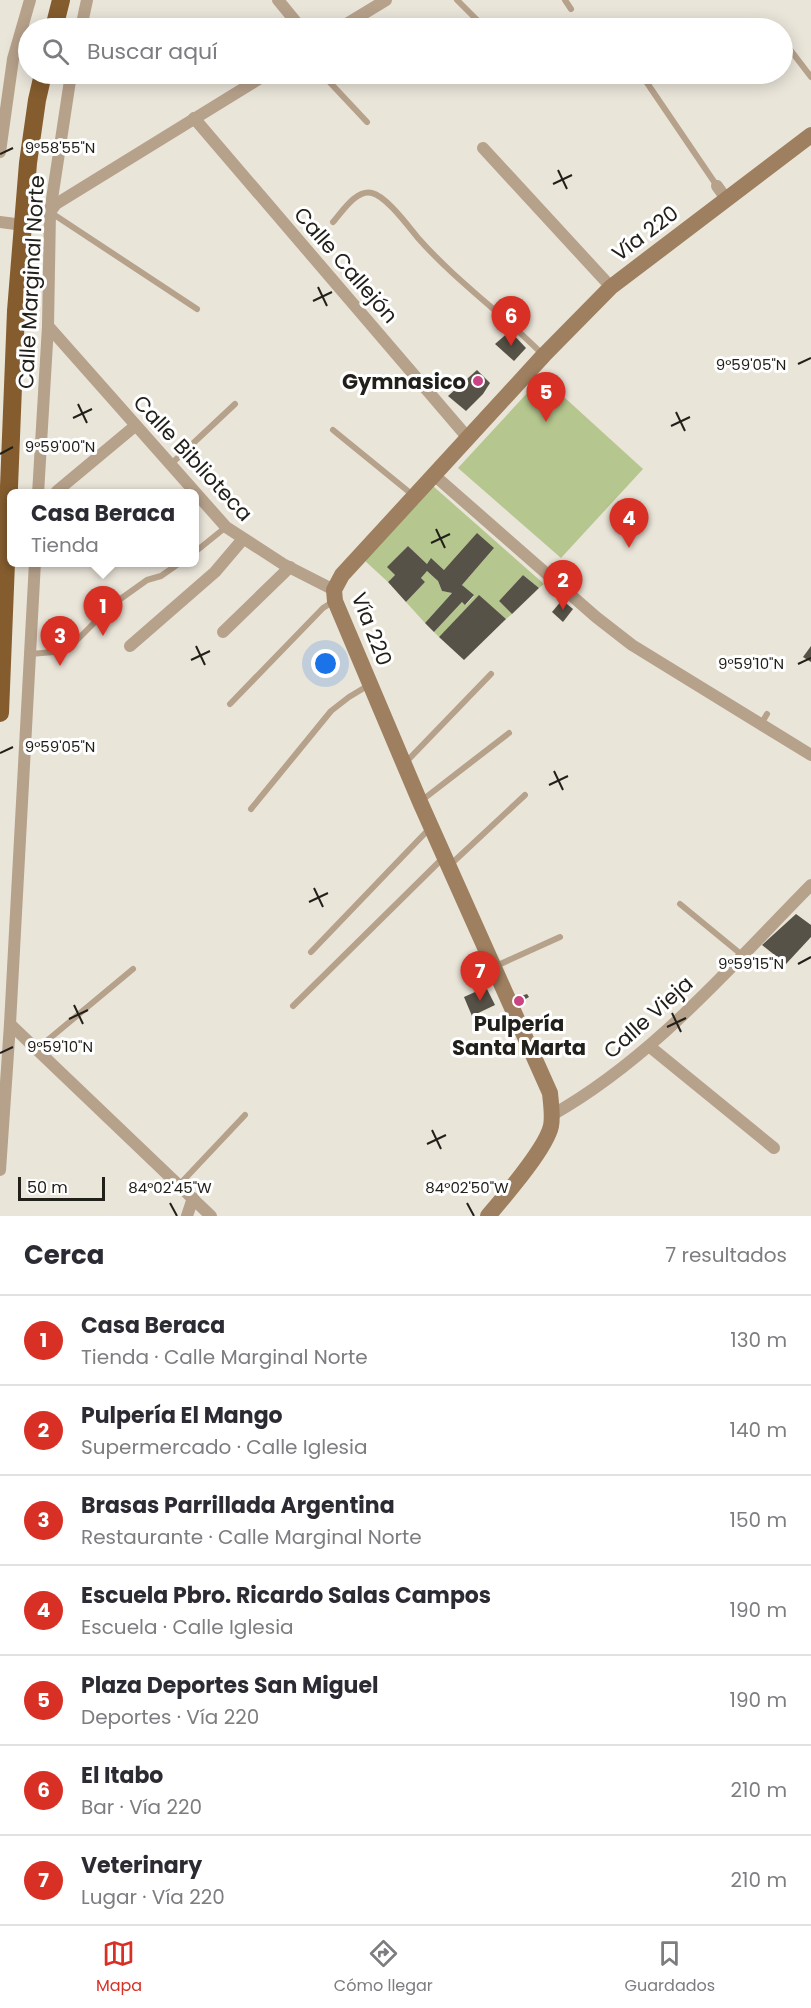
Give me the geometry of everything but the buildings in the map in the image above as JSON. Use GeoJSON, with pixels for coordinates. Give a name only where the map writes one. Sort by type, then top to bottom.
{"type":"FeatureCollection","features":[{"type":"Feature","properties":{"kind":"highway"},"geometry":{"type":"LineString","coordinates":[[56,18],[60,0]]}},
{"type":"Feature","properties":{"kind":"highway"},"geometry":{"type":"LineString","coordinates":[[9,489],[16,311],[30,152],[41,84]]}},
{"type":"Feature","properties":{"kind":"highway"},"geometry":{"type":"LineString","coordinates":[[0,712],[7,537]]}},
{"type":"Feature","properties":{"kind":"main road","name":"Vía 220"},"geometry":{"type":"LineString","coordinates":[[488,1216],[547,1137],[552,1115],[550,1093],[446,862],[369,684],[334,595],[342,575],[544,355],[611,287],[722,193],[811,135]]}},
{"type":"Feature","properties":{"kind":"street"},"geometry":{"type":"LineString","coordinates":[[25,18],[30,0]]}},
{"type":"Feature","properties":{"kind":"street"},"geometry":{"type":"LineString","coordinates":[[83,18],[87,0]]}},
{"type":"Feature","properties":{"kind":"street"},"geometry":{"type":"LineString","coordinates":[[278,0],[293,18]]}},
{"type":"Feature","properties":{"kind":"street"},"geometry":{"type":"LineString","coordinates":[[356,18],[386,0]]}},
{"type":"Feature","properties":{"kind":"street"},"geometry":{"type":"LineString","coordinates":[[0,152],[13,59],[18,42]]}},
{"type":"Feature","properties":{"kind":"street","name":"Calle Marginal Norte"},"geometry":{"type":"LineString","coordinates":[[38,489],[48,326],[50,212],[69,84]]}},
{"type":"Feature","properties":{"kind":"street"},"geometry":{"type":"LineString","coordinates":[[50,212],[56,204],[250,84]]}},
{"type":"Feature","properties":{"kind":"street","name":"Calle Callejón"},"geometry":{"type":"LineString","coordinates":[[194,118],[468,438]]}},
{"type":"Feature","properties":{"kind":"street"},"geometry":{"type":"LineString","coordinates":[[483,148],[611,287]]}},
{"type":"Feature","properties":{"kind":"street"},"geometry":{"type":"LineString","coordinates":[[0,222],[23,225]]}},
{"type":"Feature","properties":{"kind":"street","name":"Calle Biblioteca"},"geometry":{"type":"LineString","coordinates":[[48,326],[192,489]]}},
{"type":"Feature","properties":{"kind":"street"},"geometry":{"type":"LineString","coordinates":[[59,489],[135,426]]}},
{"type":"Feature","properties":{"kind":"street"},"geometry":{"type":"LineString","coordinates":[[434,475],[596,617],[633,645],[764,719],[811,754]]}},
{"type":"Feature","properties":{"kind":"street","name":"Calle Biblioteca"},"geometry":{"type":"LineString","coordinates":[[199,497],[226,527],[334,595]]}},
{"type":"Feature","properties":{"kind":"street"},"geometry":{"type":"LineString","coordinates":[[130,646],[215,572],[243,539]]}},
{"type":"Feature","properties":{"kind":"street"},"geometry":{"type":"LineString","coordinates":[[0,1170],[35,567]]}},
{"type":"Feature","properties":{"kind":"street"},"geometry":{"type":"LineString","coordinates":[[223,632],[290,567]]}},
{"type":"Feature","properties":{"kind":"street","name":"Calle Vieja"},"geometry":{"type":"LineString","coordinates":[[552,1115],[592,1091],[649,1046],[811,885]]}},
{"type":"Feature","properties":{"kind":"street"},"geometry":{"type":"LineString","coordinates":[[10,1024],[212,1216]]}},
{"type":"Feature","properties":{"kind":"street"},"geometry":{"type":"LineString","coordinates":[[649,1046],[774,1148]]}},
{"type":"Feature","properties":{"kind":"street"},"geometry":{"type":"LineString","coordinates":[[187,1216],[193,1198]]}},
{"type":"Feature","properties":{"kind":"lane"},"geometry":{"type":"LineString","coordinates":[[458,0],[475,18]]}},
{"type":"Feature","properties":{"kind":"lane"},"geometry":{"type":"LineString","coordinates":[[565,0],[571,9]]}},
{"type":"Feature","properties":{"kind":"lane"},"geometry":{"type":"LineString","coordinates":[[793,53],[811,77]]}},
{"type":"Feature","properties":{"kind":"lane"},"geometry":{"type":"LineString","coordinates":[[332,84],[368,122]]}},
{"type":"Feature","properties":{"kind":"lane"},"geometry":{"type":"LineString","coordinates":[[648,84],[722,193]]}},
{"type":"Feature","properties":{"kind":"lane"},"geometry":{"type":"LineString","coordinates":[[333,222],[356,197],[367,192],[375,193],[389,205],[436,259],[544,355]]}},
{"type":"Feature","properties":{"kind":"lane"},"geometry":{"type":"LineString","coordinates":[[50,212],[197,309]]}},
{"type":"Feature","properties":{"kind":"lane"},"geometry":{"type":"LineString","coordinates":[[170,465],[235,404]]}},
{"type":"Feature","properties":{"kind":"lane"},"geometry":{"type":"LineString","coordinates":[[333,430],[414,496]]}},
{"type":"Feature","properties":{"kind":"lane"},"geometry":{"type":"LineString","coordinates":[[199,549],[226,527]]}},
{"type":"Feature","properties":{"kind":"lane"},"geometry":{"type":"LineString","coordinates":[[30,654],[54,652],[72,645],[112,605],[147,580],[162,576],[174,567]]}},
{"type":"Feature","properties":{"kind":"lane"},"geometry":{"type":"LineString","coordinates":[[230,704],[334,595]]}},
{"type":"Feature","properties":{"kind":"lane"},"geometry":{"type":"LineString","coordinates":[[404,765],[491,674]]}},
{"type":"Feature","properties":{"kind":"lane"},"geometry":{"type":"LineString","coordinates":[[251,809],[332,711],[369,684]]}},
{"type":"Feature","properties":{"kind":"lane"},"geometry":{"type":"LineString","coordinates":[[420,802],[509,733]]}},
{"type":"Feature","properties":{"kind":"lane"},"geometry":{"type":"LineString","coordinates":[[293,1006],[446,862],[525,795]]}},
{"type":"Feature","properties":{"kind":"lane"},"geometry":{"type":"LineString","coordinates":[[311,952],[432,827]]}},
{"type":"Feature","properties":{"kind":"lane"},"geometry":{"type":"LineString","coordinates":[[680,904],[742,955]]}},
{"type":"Feature","properties":{"kind":"lane"},"geometry":{"type":"LineString","coordinates":[[493,967],[560,937]]}},
{"type":"Feature","properties":{"kind":"lane"},"geometry":{"type":"LineString","coordinates":[[37,1049],[133,969]]}},
{"type":"Feature","properties":{"kind":"lane"},"geometry":{"type":"LineString","coordinates":[[179,1185],[245,1115]]}},
{"type":"Feature","properties":{"kind":"green space"},"geometry":{"type":"Polygon","coordinates":[[[542,377],[643,469],[561,558],[458,468],[542,377]]]}},
{"type":"Feature","properties":{"kind":"green space"},"geometry":{"type":"Polygon","coordinates":[[[433,486],[544,584],[539,588],[523,575],[499,601],[512,614],[506,619],[479,596],[439,637],[434,632],[462,602],[466,605],[474,596],[462,585],[494,548],[444,570],[432,559],[427,564],[408,546],[388,567],[395,575],[388,582],[364,560],[433,486]]]}},
{"type":"Feature","properties":{"kind":"green space"},"geometry":{"type":"Polygon","coordinates":[[[427,571],[438,581],[442,591],[452,593],[425,623],[406,602],[425,582],[421,578],[427,571]]]}},
{"type":"Feature","properties":{"kind":"place","name":"El Itabo"},"geometry":{"type":"Point","coordinates":[511,346]}},
{"type":"Feature","properties":{"kind":"place","name":"Gymnasico"},"geometry":{"type":"Point","coordinates":[478,381]}},
{"type":"Feature","properties":{"kind":"place","name":"Plaza Deportes San Miguel"},"geometry":{"type":"Point","coordinates":[546,422]}},
{"type":"Feature","properties":{"kind":"place","name":"Escuela Pbro. Ricardo Salas Campos"},"geometry":{"type":"Point","coordinates":[629,548]}},
{"type":"Feature","properties":{"kind":"place","name":"Pulpería El Mango"},"geometry":{"type":"Point","coordinates":[563,610]}},
{"type":"Feature","properties":{"kind":"place","name":"Casa Beraca"},"geometry":{"type":"Point","coordinates":[103,636]}},
{"type":"Feature","properties":{"kind":"place","name":"Brasas Parrillada Argentina"},"geometry":{"type":"Point","coordinates":[60,666]}},
{"type":"Feature","properties":{"kind":"place","name":"Veterinary"},"geometry":{"type":"Point","coordinates":[480,1001]}},
{"type":"Feature","properties":{"kind":"place","name":"Pulpería Santa Marta"},"geometry":{"type":"Point","coordinates":[519,1001]}}]}
